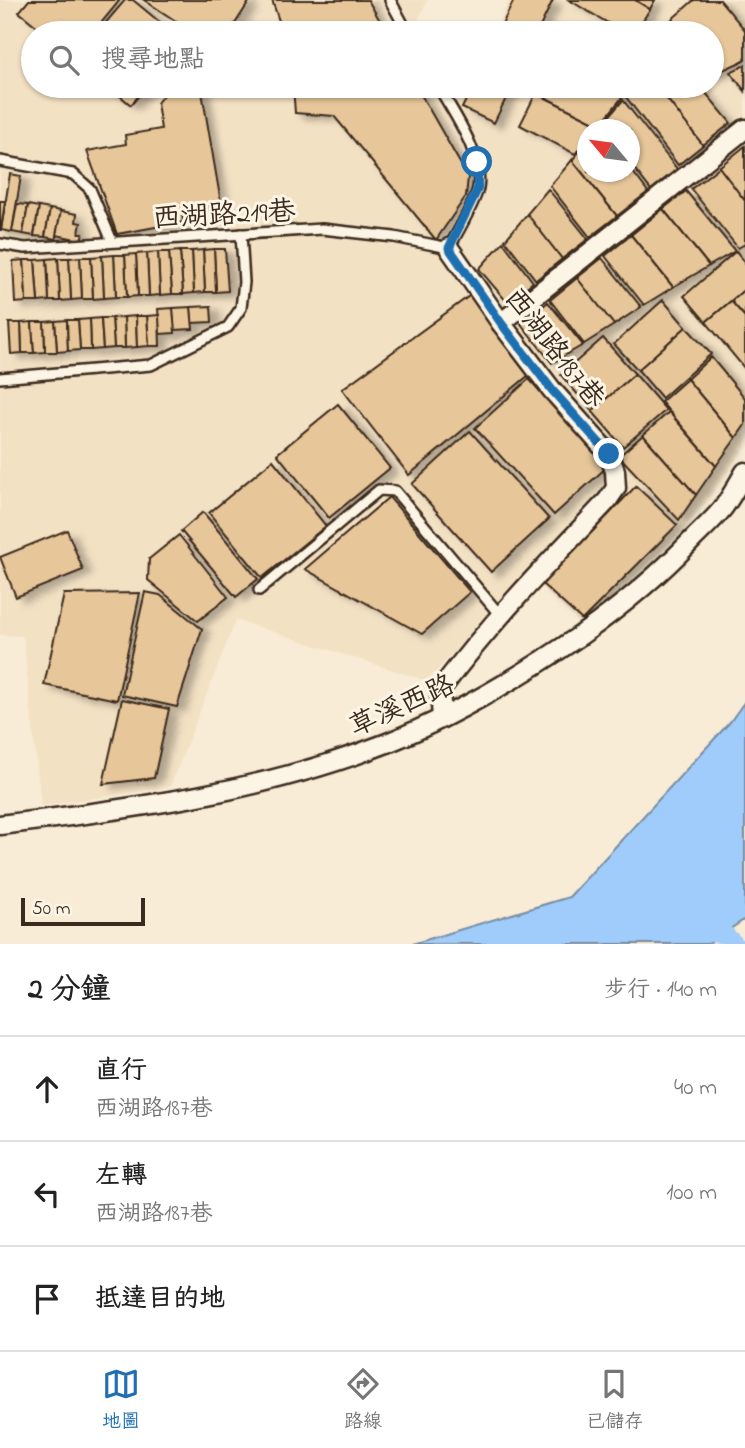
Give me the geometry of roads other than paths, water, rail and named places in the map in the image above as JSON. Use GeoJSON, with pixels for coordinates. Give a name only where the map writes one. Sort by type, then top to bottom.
{"type":"FeatureCollection","features":[{"type":"Feature","properties":{"kind":"street"},"geometry":{"type":"LineString","coordinates":[[501,323],[745,129]]}},
{"type":"Feature","properties":{"kind":"street","name":"西湖路187巷"},"geometry":{"type":"LineString","coordinates":[[442,718],[440,690],[500,615],[607,501],[616,488],[615,471],[609,454],[552,390],[449,248]]}},
{"type":"Feature","properties":{"kind":"street","name":"草溪西路"},"geometry":{"type":"LineString","coordinates":[[0,825],[162,804],[228,790],[328,763],[388,743],[442,718],[546,659],[655,578],[723,508],[745,472]]}},
{"type":"Feature","properties":{"kind":"lane"},"geometry":{"type":"LineString","coordinates":[[390,0],[401,21]]}},
{"type":"Feature","properties":{"kind":"lane"},"geometry":{"type":"LineString","coordinates":[[445,98],[477,162],[478,188],[449,248]]}},
{"type":"Feature","properties":{"kind":"lane"},"geometry":{"type":"LineString","coordinates":[[0,162],[73,174],[90,189],[112,242]]}},
{"type":"Feature","properties":{"kind":"lane","name":"西湖路219巷"},"geometry":{"type":"LineString","coordinates":[[0,244],[26,248],[322,229],[394,237],[449,248]]}},
{"type":"Feature","properties":{"kind":"lane"},"geometry":{"type":"LineString","coordinates":[[0,378],[151,365],[228,327],[241,308],[244,282],[241,234]]}},
{"type":"Feature","properties":{"kind":"lane"},"geometry":{"type":"LineString","coordinates":[[259,590],[379,490],[388,490],[395,491],[500,615]]}},
{"type":"Feature","properties":{"kind":"water"},"geometry":{"type":"Polygon","coordinates":[[[745,701],[745,919],[708,944],[412,944],[569,897],[730,722],[745,701]]]}},
{"type":"Feature","properties":{"kind":"waterway"},"geometry":{"type":"LineString","coordinates":[[700,931],[726,935],[735,944]]}}]}
